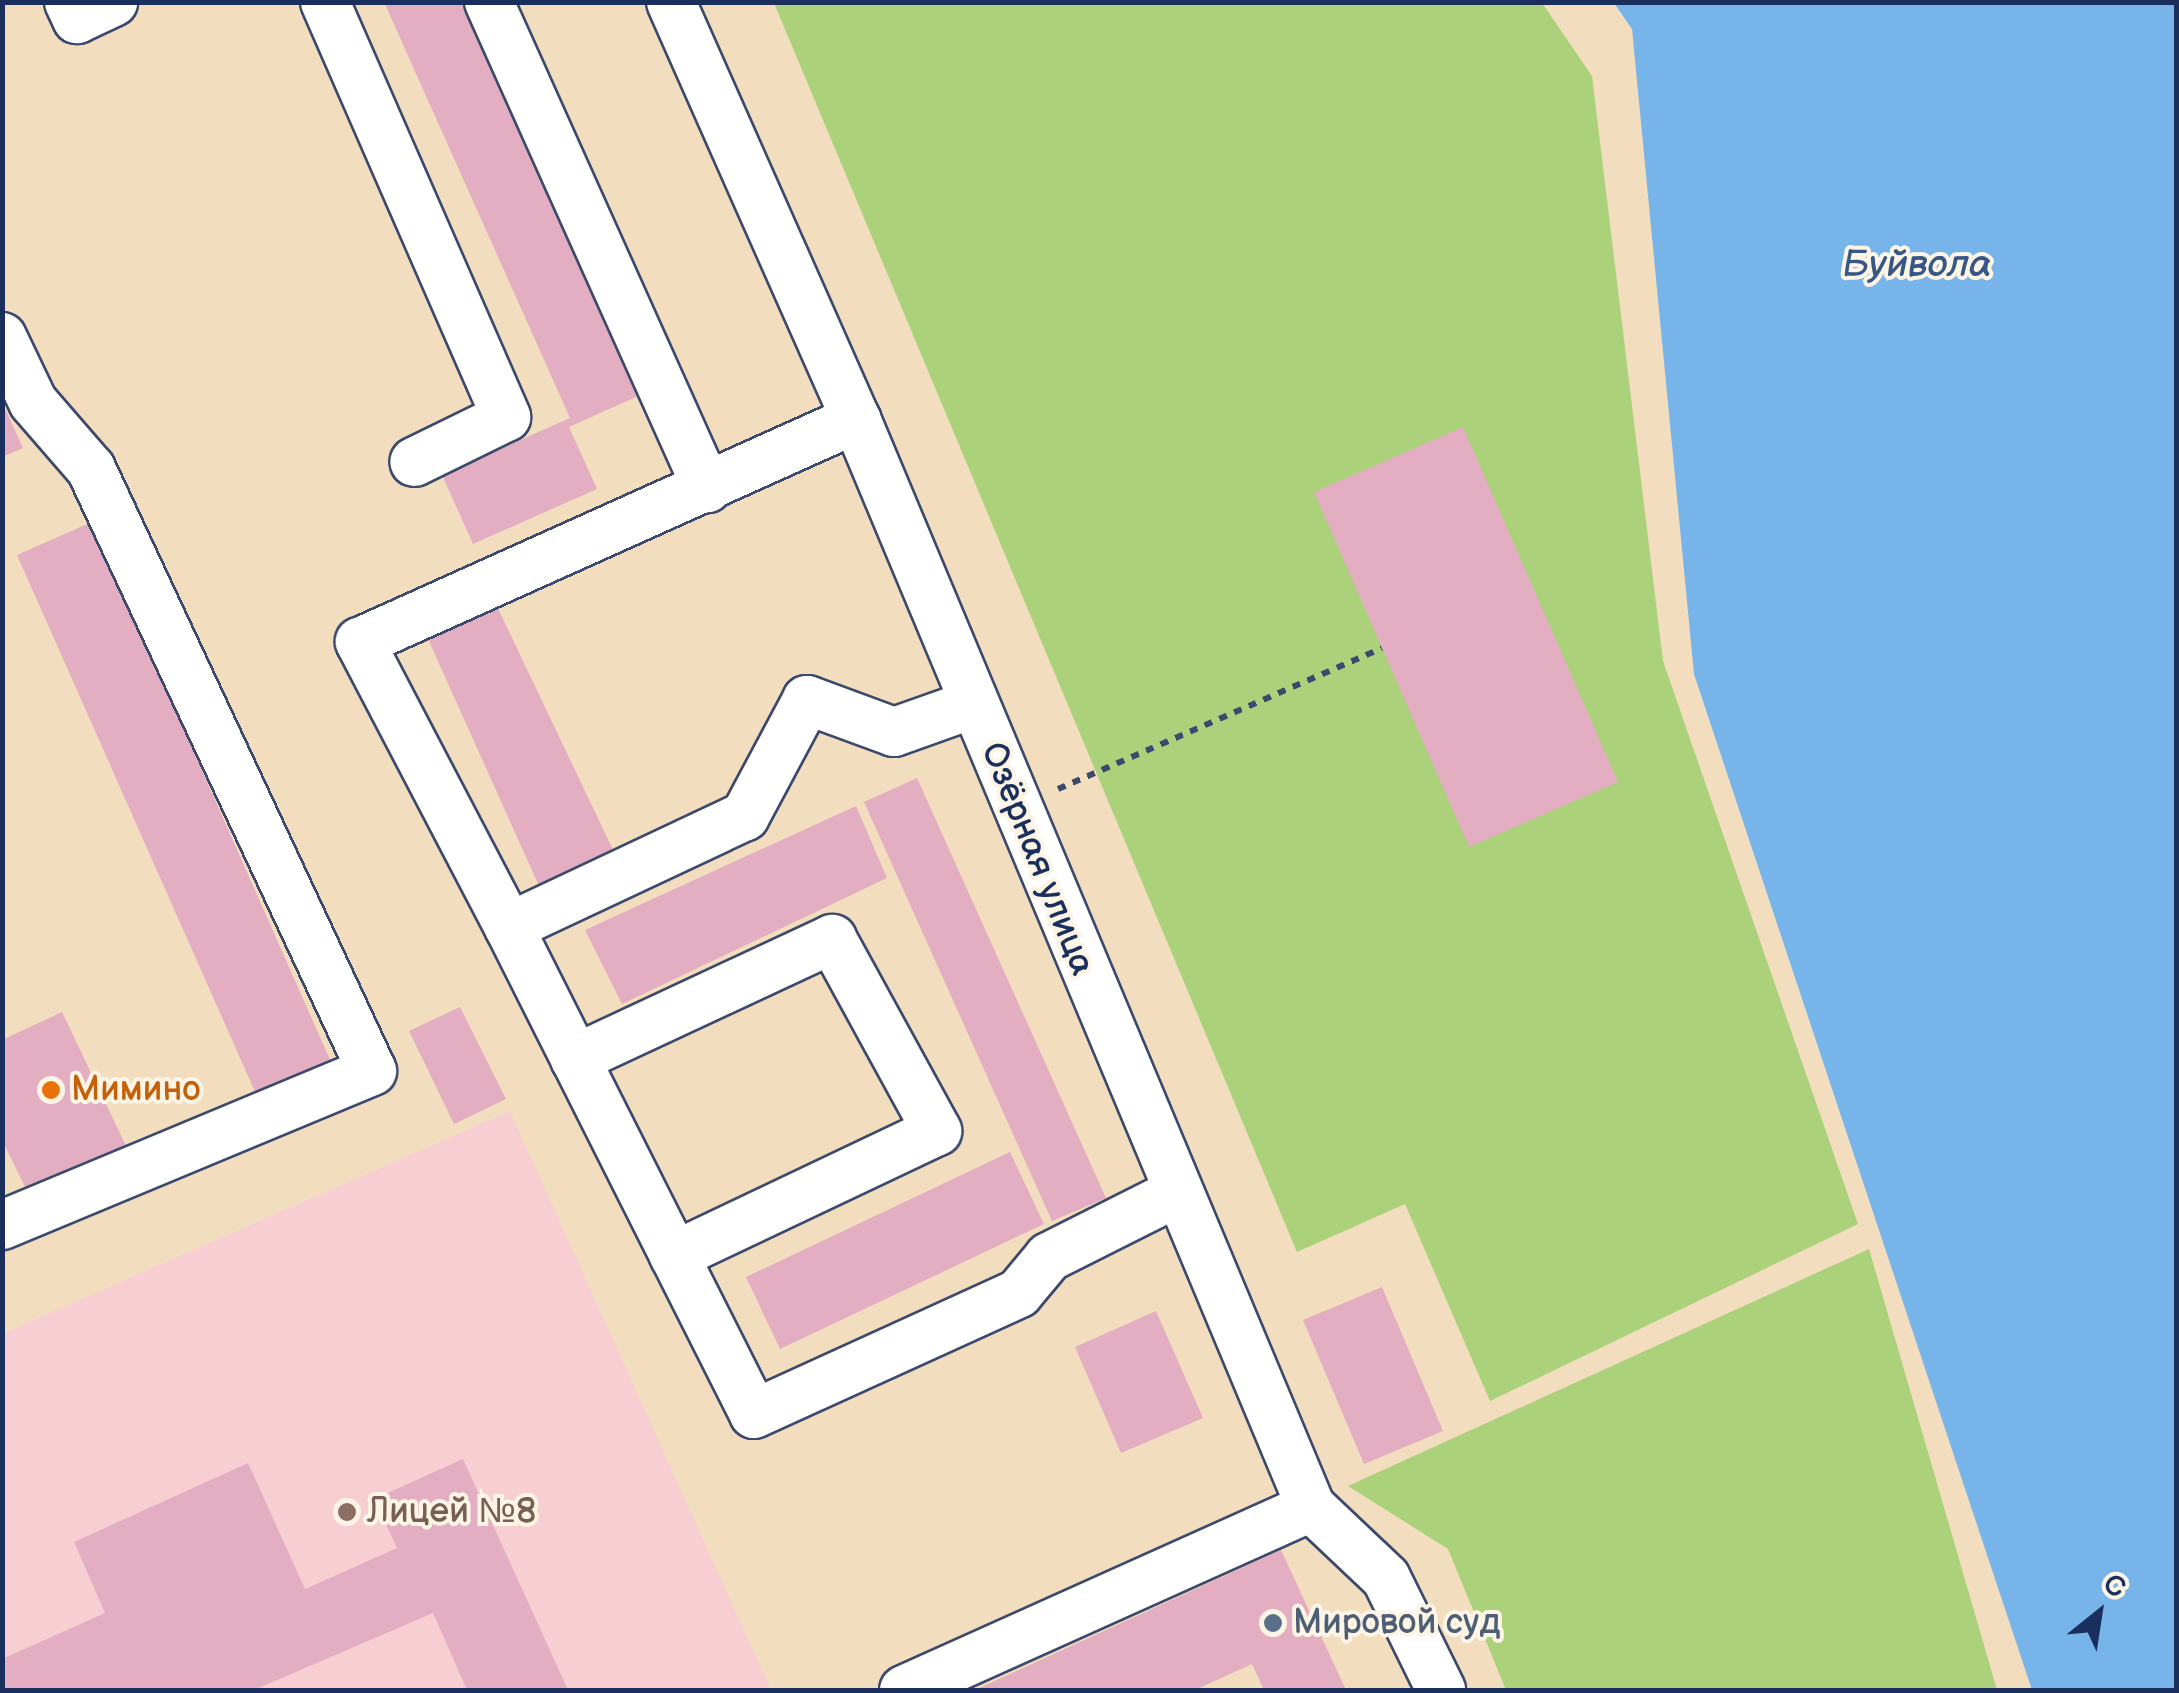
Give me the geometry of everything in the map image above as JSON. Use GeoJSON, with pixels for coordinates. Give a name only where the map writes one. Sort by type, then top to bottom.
{"type":"FeatureCollection","features":[{"type":"Feature","properties":{"kind":"street"},"geometry":{"type":"LineString","coordinates":[[68,2],[77,20],[113,2]]}},
{"type":"Feature","properties":{"kind":"street"},"geometry":{"type":"LineString","coordinates":[[325,2],[506,417],[414,462]]}},
{"type":"Feature","properties":{"kind":"street"},"geometry":{"type":"LineString","coordinates":[[488,2],[707,488]]}},
{"type":"Feature","properties":{"kind":"street","name":"Озёрная улица"},"geometry":{"type":"LineString","coordinates":[[671,2],[856,418],[1174,1194],[1311,1507],[1386,1578],[1440,1690]]}},
{"type":"Feature","properties":{"kind":"street"},"geometry":{"type":"LineString","coordinates":[[2,337],[33,402],[90,469],[372,1070],[2,1225]]}},
{"type":"Feature","properties":{"kind":"street"},"geometry":{"type":"LineString","coordinates":[[856,418],[360,642],[754,1414],[1019,1293],[1049,1257],[1174,1194]]}},
{"type":"Feature","properties":{"kind":"street"},"geometry":{"type":"LineString","coordinates":[[508,927],[745,816],[807,700],[894,732],[973,704]]}},
{"type":"Feature","properties":{"kind":"street"},"geometry":{"type":"LineString","coordinates":[[575,1059],[832,939],[937,1131],[674,1256]]}},
{"type":"Feature","properties":{"kind":"street"},"geometry":{"type":"LineString","coordinates":[[904,1690],[1311,1507]]}},
{"type":"Feature","properties":{"kind":"path"},"geometry":{"type":"LineString","coordinates":[[1016,808],[1382,648]]}},
{"type":"Feature","properties":{"kind":"shaded area","name":"Лицей №8"},"geometry":{"type":"Polygon","coordinates":[[[510,1111],[771,1690],[3,1690],[2,1334],[510,1111]]]}},
{"type":"Feature","properties":{"kind":"green space"},"geometry":{"type":"Polygon","coordinates":[[[774,3],[1542,3],[1592,76],[1663,661],[1858,1224],[1490,1401],[1405,1204],[1297,1252],[774,3]]]}},
{"type":"Feature","properties":{"kind":"green space"},"geometry":{"type":"Polygon","coordinates":[[[1869,1249],[1997,1690],[1506,1690],[1448,1549],[1348,1486],[1869,1249]]]}},
{"type":"Feature","properties":{"kind":"water","name":"Буйвола"},"geometry":{"type":"Polygon","coordinates":[[[1614,3],[2176,3],[2176,1690],[2032,1690],[1694,674],[1632,29],[1614,3]]]}},
{"type":"Feature","properties":{"kind":"building"},"geometry":{"type":"Polygon","coordinates":[[[384,2],[483,2],[656,388],[569,427],[597,489],[473,544],[442,475],[570,418],[384,2]]]}},
{"type":"Feature","properties":{"kind":"building"},"geometry":{"type":"Polygon","coordinates":[[[2,402],[23,448],[2,457],[2,402]]]}},
{"type":"Feature","properties":{"kind":"building"},"geometry":{"type":"Polygon","coordinates":[[[1463,427],[1618,782],[1469,847],[1314,492],[1463,427]]]}},
{"type":"Feature","properties":{"kind":"building"},"geometry":{"type":"Polygon","coordinates":[[[92,522],[331,1062],[256,1094],[17,555],[92,522]]]}},
{"type":"Feature","properties":{"kind":"building"},"geometry":{"type":"Polygon","coordinates":[[[493,598],[614,852],[539,886],[424,630],[493,598]]]}},
{"type":"Feature","properties":{"kind":"building"},"geometry":{"type":"Polygon","coordinates":[[[917,778],[1106,1198],[1052,1221],[864,802],[917,778]]]}},
{"type":"Feature","properties":{"kind":"building"},"geometry":{"type":"Polygon","coordinates":[[[856,806],[887,878],[622,1004],[585,930],[856,806]]]}},
{"type":"Feature","properties":{"kind":"building"},"geometry":{"type":"Polygon","coordinates":[[[460,1007],[506,1099],[454,1124],[409,1031],[460,1007]]]}},
{"type":"Feature","properties":{"kind":"building","name":"Мимино"},"geometry":{"type":"Polygon","coordinates":[[[62,1012],[128,1150],[30,1197],[2,1140],[2,1040],[62,1012]]]}},
{"type":"Feature","properties":{"kind":"building"},"geometry":{"type":"Polygon","coordinates":[[[1010,1152],[1044,1224],[780,1349],[746,1277],[1010,1152]]]}},
{"type":"Feature","properties":{"kind":"building"},"geometry":{"type":"Polygon","coordinates":[[[1382,1287],[1443,1431],[1364,1464],[1303,1320],[1382,1287]]]}},
{"type":"Feature","properties":{"kind":"building"},"geometry":{"type":"Polygon","coordinates":[[[1156,1311],[1203,1418],[1121,1453],[1075,1347],[1156,1311]]]}},
{"type":"Feature","properties":{"kind":"building"},"geometry":{"type":"Polygon","coordinates":[[[463,1459],[568,1690],[467,1690],[433,1613],[254,1690],[2,1690],[2,1659],[105,1613],[74,1542],[248,1463],[305,1589],[397,1548],[374,1499],[463,1459]]]}},
{"type":"Feature","properties":{"kind":"building"},"geometry":{"type":"Polygon","coordinates":[[[1281,1550],[1346,1690],[1264,1690],[1252,1664],[1195,1690],[975,1690],[1281,1550]]]}},
{"type":"Feature","properties":{"kind":"place","name":"Мимино"},"geometry":{"type":"Point","coordinates":[51,1090]}},
{"type":"Feature","properties":{"kind":"place","name":"Лицей №8"},"geometry":{"type":"Point","coordinates":[347,1512]}},
{"type":"Feature","properties":{"kind":"place","name":"Мировой суд"},"geometry":{"type":"Point","coordinates":[1273,1623]}}]}
